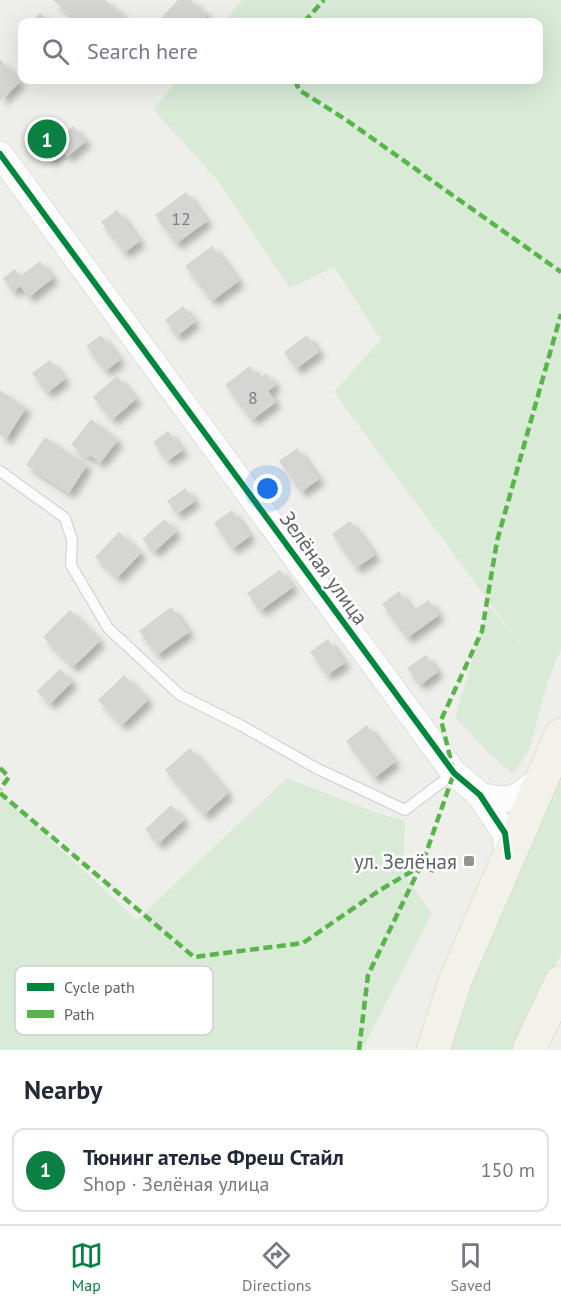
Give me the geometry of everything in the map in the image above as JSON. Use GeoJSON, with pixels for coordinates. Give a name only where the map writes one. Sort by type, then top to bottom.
{"type":"FeatureCollection","features":[{"type":"Feature","properties":{"kind":"main road"},"geometry":{"type":"LineString","coordinates":[[433,1050],[455,981],[561,735]]}},
{"type":"Feature","properties":{"kind":"main road"},"geometry":{"type":"LineString","coordinates":[[410,1050],[455,981]]}},
{"type":"Feature","properties":{"kind":"main road"},"geometry":{"type":"LineString","coordinates":[[529,1050],[561,982]]}},
{"type":"Feature","properties":{"kind":"street","name":"Зелёная улица"},"geometry":{"type":"LineString","coordinates":[[0,154],[454,773],[480,795],[505,833],[508,857]]}},
{"type":"Feature","properties":{"kind":"street"},"geometry":{"type":"LineString","coordinates":[[480,795],[502,801],[512,799],[543,777]]}},
{"type":"Feature","properties":{"kind":"lane"},"geometry":{"type":"LineString","coordinates":[[0,471],[65,518],[72,540],[71,565],[108,628],[180,695],[242,726],[316,768],[405,810],[454,773]]}},
{"type":"Feature","properties":{"kind":"green space"},"geometry":{"type":"Polygon","coordinates":[[[242,0],[561,0],[561,649],[548,681],[529,750],[513,774],[489,753],[455,717],[489,606],[529,656],[334,392],[381,340],[334,267],[290,288],[218,181],[153,109],[175,84],[543,84],[543,18],[227,18],[242,0]]]}},
{"type":"Feature","properties":{"kind":"green space"},"geometry":{"type":"Polygon","coordinates":[[[561,775],[561,953],[520,1050],[445,1050],[452,1026],[561,775]]]}},
{"type":"Feature","properties":{"kind":"green space"},"geometry":{"type":"Polygon","coordinates":[[[287,778],[379,814],[405,821],[403,874],[432,913],[362,1050],[0,1050],[0,793],[137,920],[287,778]]]}},
{"type":"Feature","properties":{"kind":"building"},"geometry":{"type":"Polygon","coordinates":[[[53,0],[105,0],[123,16],[121,18],[74,18],[53,0]]]}},
{"type":"Feature","properties":{"kind":"building"},"geometry":{"type":"Polygon","coordinates":[[[178,0],[191,0],[207,15],[204,18],[161,18],[178,0]]]}},
{"type":"Feature","properties":{"kind":"building"},"geometry":{"type":"Polygon","coordinates":[[[40,13],[46,18],[34,18],[40,13]]]}},
{"type":"Feature","properties":{"kind":"building"},"geometry":{"type":"Polygon","coordinates":[[[0,59],[18,80],[18,84],[0,101],[0,59]]]}},
{"type":"Feature","properties":{"kind":"building"},"geometry":{"type":"Polygon","coordinates":[[[44,126],[57,140],[73,126],[86,141],[67,157],[62,151],[51,161],[31,139],[44,126]]]}},
{"type":"Feature","properties":{"kind":"building"},"geometry":{"type":"Polygon","coordinates":[[[186,192],[207,221],[176,244],[155,215],[186,192]]]}},
{"type":"Feature","properties":{"kind":"building"},"geometry":{"type":"Polygon","coordinates":[[[117,210],[140,241],[124,253],[101,222],[117,210]]]}},
{"type":"Feature","properties":{"kind":"building"},"geometry":{"type":"Polygon","coordinates":[[[212,246],[239,281],[212,301],[185,266],[212,246]]]}},
{"type":"Feature","properties":{"kind":"building"},"geometry":{"type":"Polygon","coordinates":[[[40,261],[53,278],[29,297],[20,286],[13,292],[3,278],[15,269],[21,276],[40,261]]]}},
{"type":"Feature","properties":{"kind":"building"},"geometry":{"type":"Polygon","coordinates":[[[183,306],[195,322],[177,336],[165,320],[183,306]]]}},
{"type":"Feature","properties":{"kind":"building"},"geometry":{"type":"Polygon","coordinates":[[[101,335],[120,360],[105,371],[86,346],[101,335]]]}},
{"type":"Feature","properties":{"kind":"building"},"geometry":{"type":"Polygon","coordinates":[[[307,335],[319,352],[296,369],[284,352],[307,335]]]}},
{"type":"Feature","properties":{"kind":"building"},"geometry":{"type":"Polygon","coordinates":[[[50,360],[65,379],[47,393],[32,373],[50,360]]]}},
{"type":"Feature","properties":{"kind":"building"},"geometry":{"type":"Polygon","coordinates":[[[250,366],[259,379],[266,373],[276,385],[268,391],[276,402],[252,420],[225,385],[250,366]]]}},
{"type":"Feature","properties":{"kind":"building"},"geometry":{"type":"Polygon","coordinates":[[[117,376],[136,399],[112,420],[93,397],[117,376]]]}},
{"type":"Feature","properties":{"kind":"building"},"geometry":{"type":"Polygon","coordinates":[[[0,390],[26,408],[6,439],[0,435],[0,390]]]}},
{"type":"Feature","properties":{"kind":"building"},"geometry":{"type":"Polygon","coordinates":[[[91,419],[118,440],[100,463],[90,455],[88,458],[71,445],[91,419]]]}},
{"type":"Feature","properties":{"kind":"building"},"geometry":{"type":"Polygon","coordinates":[[[168,431],[183,450],[167,461],[153,442],[168,431]]]}},
{"type":"Feature","properties":{"kind":"building"},"geometry":{"type":"Polygon","coordinates":[[[45,437],[87,465],[69,493],[26,465],[45,437]]]}},
{"type":"Feature","properties":{"kind":"building"},"geometry":{"type":"Polygon","coordinates":[[[297,448],[319,479],[301,492],[279,461],[297,448]]]}},
{"type":"Feature","properties":{"kind":"building"},"geometry":{"type":"Polygon","coordinates":[[[185,488],[195,501],[177,514],[167,501],[185,488]]]}},
{"type":"Feature","properties":{"kind":"building"},"geometry":{"type":"Polygon","coordinates":[[[232,510],[250,536],[232,549],[214,523],[232,510]]]}},
{"type":"Feature","properties":{"kind":"building"},"geometry":{"type":"Polygon","coordinates":[[[165,519],[176,532],[154,552],[142,539],[165,519]]]}},
{"type":"Feature","properties":{"kind":"building"},"geometry":{"type":"Polygon","coordinates":[[[350,521],[375,555],[356,568],[332,534],[350,521]]]}},
{"type":"Feature","properties":{"kind":"building"},"geometry":{"type":"Polygon","coordinates":[[[119,532],[141,553],[117,578],[95,557],[119,532]]]}},
{"type":"Feature","properties":{"kind":"building"},"geometry":{"type":"Polygon","coordinates":[[[280,570],[293,587],[260,611],[247,593],[280,570]]]}},
{"type":"Feature","properties":{"kind":"building"},"geometry":{"type":"Polygon","coordinates":[[[399,591],[413,611],[428,600],[439,615],[407,638],[382,604],[399,591]]]}},
{"type":"Feature","properties":{"kind":"building"},"geometry":{"type":"Polygon","coordinates":[[[171,607],[189,632],[157,655],[139,631],[171,607]]]}},
{"type":"Feature","properties":{"kind":"building"},"geometry":{"type":"Polygon","coordinates":[[[70,610],[100,641],[73,667],[43,637],[70,610]]]}},
{"type":"Feature","properties":{"kind":"building"},"geometry":{"type":"Polygon","coordinates":[[[328,639],[345,663],[327,675],[310,652],[328,639]]]}},
{"type":"Feature","properties":{"kind":"building"},"geometry":{"type":"Polygon","coordinates":[[[426,655],[438,672],[420,685],[407,668],[426,655]]]}},
{"type":"Feature","properties":{"kind":"building"},"geometry":{"type":"Polygon","coordinates":[[[60,669],[72,682],[50,704],[37,691],[60,669]]]}},
{"type":"Feature","properties":{"kind":"building"},"geometry":{"type":"Polygon","coordinates":[[[124,675],[148,700],[122,725],[98,700],[124,675]]]}},
{"type":"Feature","properties":{"kind":"building"},"geometry":{"type":"Polygon","coordinates":[[[367,725],[395,762],[374,778],[346,741],[367,725]]]}},
{"type":"Feature","properties":{"kind":"building"},"geometry":{"type":"Polygon","coordinates":[[[190,748],[228,793],[204,815],[165,770],[190,748]]]}},
{"type":"Feature","properties":{"kind":"building"},"geometry":{"type":"Polygon","coordinates":[[[171,805],[184,820],[158,844],[145,829],[171,805]]]}},
{"type":"Feature","properties":{"kind":"marked path"},"geometry":{"type":"LineString","coordinates":[[308,18],[324,0]]}},
{"type":"Feature","properties":{"kind":"marked path"},"geometry":{"type":"LineString","coordinates":[[297,84],[299,90],[345,119],[561,272]]}},
{"type":"Feature","properties":{"kind":"marked path"},"geometry":{"type":"LineString","coordinates":[[359,1050],[368,975],[424,859],[454,773],[441,720],[482,631],[497,541],[561,314]]}},
{"type":"Feature","properties":{"kind":"marked path"},"geometry":{"type":"LineString","coordinates":[[0,768],[9,777],[0,789]]}},
{"type":"Feature","properties":{"kind":"marked path"},"geometry":{"type":"LineString","coordinates":[[0,793],[194,957],[303,943],[380,890],[421,866],[434,871]]}},
{"type":"Feature","properties":{"kind":"cycle path"},"geometry":{"type":"LineString","coordinates":[[0,154],[454,773],[480,795],[505,833],[508,857]]}},
{"type":"Feature","properties":{"kind":"place","name":"Тюнинг ателье Фреш Стайл"},"geometry":{"type":"Point","coordinates":[47,139]}},
{"type":"Feature","properties":{"kind":"place","name":"ул. Зелёная"},"geometry":{"type":"Point","coordinates":[469,861]}}]}
